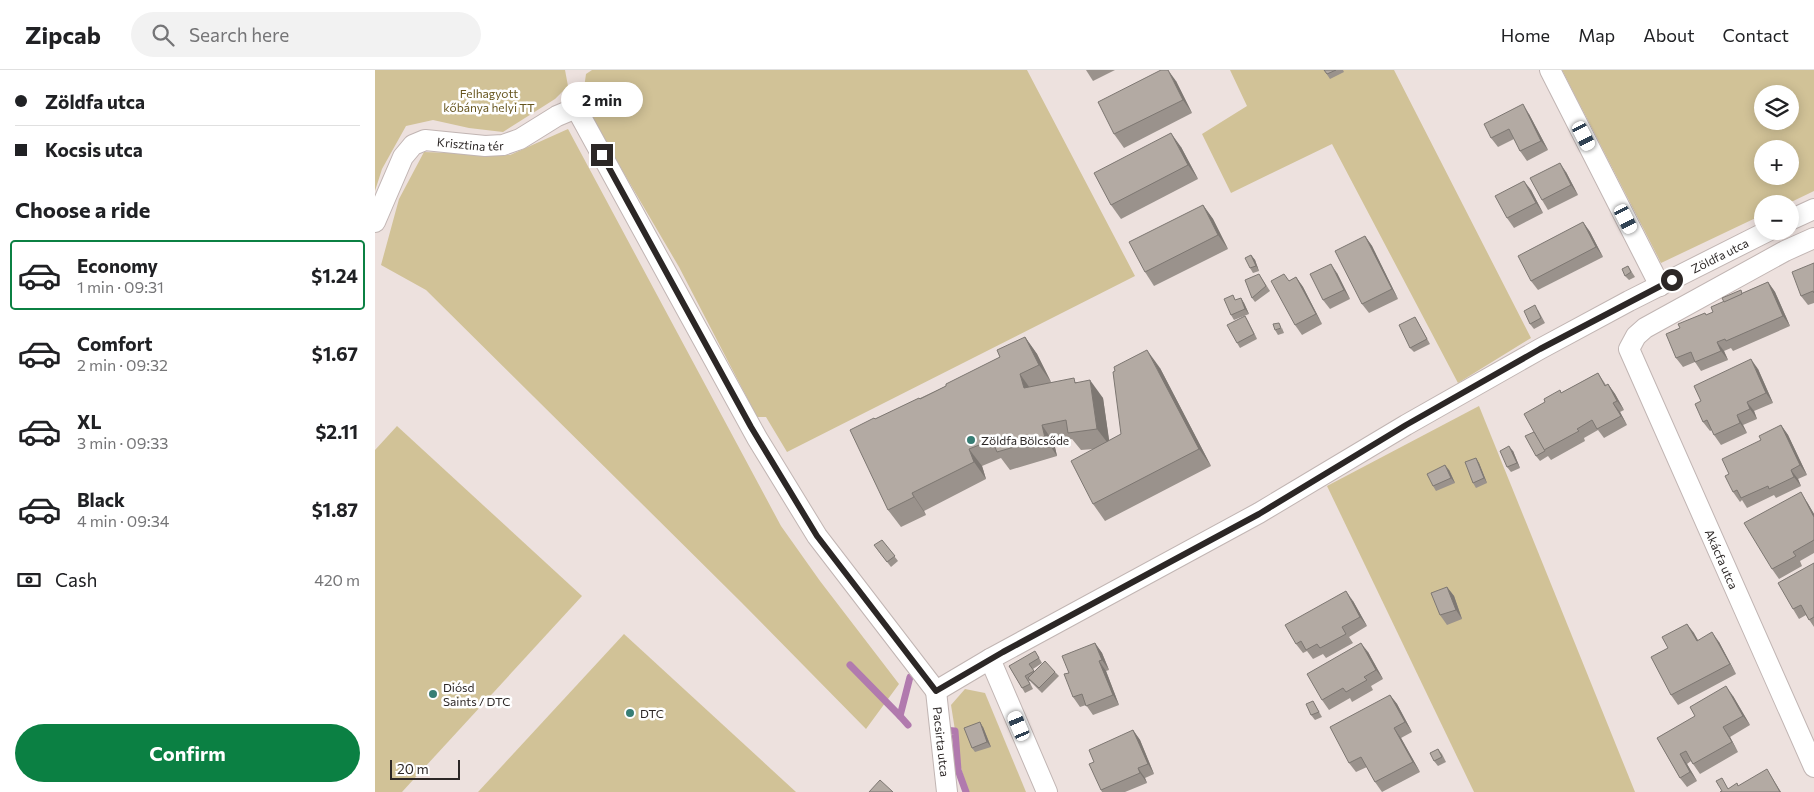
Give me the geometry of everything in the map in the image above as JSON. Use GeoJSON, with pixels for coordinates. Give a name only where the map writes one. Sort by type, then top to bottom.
{"type":"FeatureCollection","features":[{"type":"Feature","properties":{"kind":"street"},"geometry":{"type":"LineString","coordinates":[[1550,70],[1660,286]]}},
{"type":"Feature","properties":{"kind":"street","name":"Krisztina tér"},"geometry":{"type":"LineString","coordinates":[[375,222],[403,157],[413,145],[425,140],[485,146],[503,145],[520,139],[557,116],[576,108],[751,427],[817,536],[936,691]]}},
{"type":"Feature","properties":{"kind":"street"},"geometry":{"type":"LineString","coordinates":[[1799,216],[1814,209]]}},
{"type":"Feature","properties":{"kind":"street","name":"Zöldfa utca"},"geometry":{"type":"LineString","coordinates":[[936,691],[990,659],[1236,526],[1414,420],[1540,349],[1754,238]]}},
{"type":"Feature","properties":{"kind":"street","name":"Akácfa utca"},"geometry":{"type":"LineString","coordinates":[[1814,238],[1785,251],[1645,328],[1636,336],[1629,349],[1814,767]]}},
{"type":"Feature","properties":{"kind":"street"},"geometry":{"type":"LineString","coordinates":[[990,659],[1047,792]]}},
{"type":"Feature","properties":{"kind":"street","name":"Pacsirta utca"},"geometry":{"type":"LineString","coordinates":[[936,691],[947,792]]}},
{"type":"Feature","properties":{"kind":"green space","name":"Felhagyott kőbánya helyi TT"},"geometry":{"type":"Polygon","coordinates":[[[375,70],[565,70],[568,86],[555,99],[503,132],[469,128],[433,120],[406,126],[382,169],[375,191],[375,70]]]}},
{"type":"Feature","properties":{"kind":"green space"},"geometry":{"type":"Polygon","coordinates":[[[592,70],[1027,70],[1135,276],[787,452],[766,417],[757,417],[679,267],[582,102],[586,74],[592,70]]]}},
{"type":"Feature","properties":{"kind":"green space"},"geometry":{"type":"Polygon","coordinates":[[[1230,70],[1394,70],[1531,338],[1458,383],[1332,144],[1231,193],[1202,134],[1247,106],[1230,70]]]}},
{"type":"Feature","properties":{"kind":"green space"},"geometry":{"type":"Polygon","coordinates":[[[1562,70],[1814,70],[1814,191],[1799,198],[1799,195],[1754,195],[1754,219],[1661,263],[1562,70]]]}},
{"type":"Feature","properties":{"kind":"green space"},"geometry":{"type":"Polygon","coordinates":[[[568,129],[781,526],[820,581],[899,684],[866,729],[741,602],[426,290],[381,265],[399,199],[424,152],[510,155],[568,129]]]}},
{"type":"Feature","properties":{"kind":"green space"},"geometry":{"type":"Polygon","coordinates":[[[1479,406],[1635,792],[1474,792],[1327,486],[1479,406]]]}},
{"type":"Feature","properties":{"kind":"green space","name":"Diósd Saints / DTC"},"geometry":{"type":"Polygon","coordinates":[[[397,426],[582,596],[402,792],[375,792],[375,450],[397,426]]]}},
{"type":"Feature","properties":{"kind":"green space","name":"DTC"},"geometry":{"type":"Polygon","coordinates":[[[624,634],[796,792],[478,792],[624,634]]]}},
{"type":"Feature","properties":{"kind":"green space"},"geometry":{"type":"Polygon","coordinates":[[[965,689],[985,693],[1026,792],[968,792],[961,768],[951,705],[965,689]]]}},
{"type":"Feature","properties":{"kind":"building"},"geometry":{"type":"Polygon","coordinates":[[[1161,70],[1168,70],[1183,100],[1114,134],[1098,102],[1161,70]]]}},
{"type":"Feature","properties":{"kind":"building"},"geometry":{"type":"Polygon","coordinates":[[[1324,70],[1336,70],[1327,74],[1324,70]]]}},
{"type":"Feature","properties":{"kind":"building"},"geometry":{"type":"Polygon","coordinates":[[[1523,104],[1541,141],[1520,151],[1509,129],[1491,138],[1484,124],[1523,104]]]}},
{"type":"Feature","properties":{"kind":"building"},"geometry":{"type":"Polygon","coordinates":[[[1171,133],[1188,165],[1111,205],[1094,173],[1171,133]]]}},
{"type":"Feature","properties":{"kind":"building"},"geometry":{"type":"Polygon","coordinates":[[[1560,163],[1571,185],[1542,200],[1530,178],[1560,163]]]}},
{"type":"Feature","properties":{"kind":"building"},"geometry":{"type":"Polygon","coordinates":[[[1524,181],[1536,203],[1507,218],[1495,196],[1524,181]]]}},
{"type":"Feature","properties":{"kind":"building"},"geometry":{"type":"Polygon","coordinates":[[[1203,205],[1218,235],[1145,272],[1129,242],[1203,205]]]}},
{"type":"Feature","properties":{"kind":"building"},"geometry":{"type":"Polygon","coordinates":[[[1583,222],[1596,247],[1531,281],[1518,256],[1583,222]]]}},
{"type":"Feature","properties":{"kind":"building"},"geometry":{"type":"Polygon","coordinates":[[[1365,236],[1392,289],[1362,304],[1335,251],[1365,236]]]}},
{"type":"Feature","properties":{"kind":"building"},"geometry":{"type":"Polygon","coordinates":[[[1251,255],[1256,266],[1250,268],[1245,258],[1251,255]]]}},
{"type":"Feature","properties":{"kind":"building"},"geometry":{"type":"Polygon","coordinates":[[[1814,263],[1814,293],[1813,291],[1801,296],[1792,272],[1814,263]]]}},
{"type":"Feature","properties":{"kind":"building"},"geometry":{"type":"Polygon","coordinates":[[[1331,264],[1344,290],[1323,300],[1310,274],[1331,264]]]}},
{"type":"Feature","properties":{"kind":"building"},"geometry":{"type":"Polygon","coordinates":[[[1628,266],[1631,272],[1625,276],[1622,269],[1628,266]]]}},
{"type":"Feature","properties":{"kind":"building"},"geometry":{"type":"Polygon","coordinates":[[[1259,274],[1266,286],[1252,298],[1245,280],[1259,274]]]}},
{"type":"Feature","properties":{"kind":"building"},"geometry":{"type":"Polygon","coordinates":[[[1284,274],[1289,281],[1296,277],[1316,314],[1295,325],[1271,281],[1284,274]]]}},
{"type":"Feature","properties":{"kind":"building"},"geometry":{"type":"Polygon","coordinates":[[[1768,282],[1783,316],[1726,341],[1725,339],[1717,342],[1721,351],[1695,362],[1691,352],[1676,358],[1666,334],[1680,328],[1678,324],[1705,313],[1706,315],[1713,312],[1711,307],[1768,282]]]}},
{"type":"Feature","properties":{"kind":"building"},"geometry":{"type":"Polygon","coordinates":[[[1741,290],[1742,294],[1724,302],[1722,298],[1741,290]]]}},
{"type":"Feature","properties":{"kind":"building"},"geometry":{"type":"Polygon","coordinates":[[[1233,295],[1235,300],[1241,298],[1245,309],[1231,315],[1224,299],[1233,295]]]}},
{"type":"Feature","properties":{"kind":"building"},"geometry":{"type":"Polygon","coordinates":[[[1535,305],[1541,318],[1530,324],[1524,311],[1535,305]]]}},
{"type":"Feature","properties":{"kind":"building"},"geometry":{"type":"Polygon","coordinates":[[[1245,316],[1254,334],[1237,343],[1227,325],[1245,316]]]}},
{"type":"Feature","properties":{"kind":"building"},"geometry":{"type":"Polygon","coordinates":[[[1415,317],[1427,339],[1410,348],[1399,325],[1415,317]]]}},
{"type":"Feature","properties":{"kind":"building"},"geometry":{"type":"Polygon","coordinates":[[[1279,323],[1281,328],[1275,330],[1273,324],[1279,323]]]}},
{"type":"Feature","properties":{"kind":"building","name":"Zöldfa Bölcsőde"},"geometry":{"type":"Polygon","coordinates":[[[1025,337],[1039,365],[1020,374],[1024,388],[1074,378],[1075,383],[1090,380],[1097,429],[1068,433],[1066,420],[1042,425],[1045,438],[997,452],[992,440],[969,449],[974,462],[912,493],[914,497],[888,510],[850,430],[946,386],[946,384],[1000,357],[997,350],[1025,337]]]}},
{"type":"Feature","properties":{"kind":"building"},"geometry":{"type":"Polygon","coordinates":[[[1147,350],[1199,449],[1093,504],[1071,461],[1121,434],[1113,372],[1115,371],[1114,367],[1147,350]]]}},
{"type":"Feature","properties":{"kind":"building"},"geometry":{"type":"Polygon","coordinates":[[[1751,359],[1766,393],[1747,402],[1750,409],[1737,415],[1740,423],[1714,435],[1707,420],[1703,422],[1695,404],[1701,401],[1694,386],[1751,359]]]}},
{"type":"Feature","properties":{"kind":"building"},"geometry":{"type":"Polygon","coordinates":[[[1598,373],[1605,386],[1608,384],[1617,401],[1613,403],[1621,416],[1597,429],[1592,420],[1577,429],[1579,431],[1544,450],[1524,414],[1545,402],[1544,399],[1560,390],[1561,393],[1598,373]]]}},
{"type":"Feature","properties":{"kind":"building"},"geometry":{"type":"Polygon","coordinates":[[[1781,425],[1800,465],[1791,470],[1794,477],[1769,489],[1768,486],[1741,498],[1737,490],[1733,492],[1725,476],[1729,474],[1722,459],[1761,440],[1759,436],[1781,425]]]}},
{"type":"Feature","properties":{"kind":"building"},"geometry":{"type":"Polygon","coordinates":[[[1534,432],[1545,451],[1536,456],[1525,436],[1534,432]]]}},
{"type":"Feature","properties":{"kind":"building"},"geometry":{"type":"Polygon","coordinates":[[[1509,446],[1517,463],[1507,467],[1500,451],[1509,446]]]}},
{"type":"Feature","properties":{"kind":"building"},"geometry":{"type":"Polygon","coordinates":[[[1476,458],[1484,478],[1473,483],[1465,462],[1476,458]]]}},
{"type":"Feature","properties":{"kind":"building"},"geometry":{"type":"Polygon","coordinates":[[[1445,465],[1451,478],[1433,486],[1427,474],[1445,465]]]}},
{"type":"Feature","properties":{"kind":"building"},"geometry":{"type":"Polygon","coordinates":[[[1801,492],[1814,517],[1814,540],[1793,552],[1796,556],[1772,569],[1744,523],[1801,492]]]}},
{"type":"Feature","properties":{"kind":"building"},"geometry":{"type":"Polygon","coordinates":[[[882,540],[895,556],[887,562],[874,545],[882,540]]]}},
{"type":"Feature","properties":{"kind":"building"},"geometry":{"type":"Polygon","coordinates":[[[1814,563],[1814,617],[1809,620],[1801,605],[1793,609],[1778,583],[1814,563]]]}},
{"type":"Feature","properties":{"kind":"building"},"geometry":{"type":"Polygon","coordinates":[[[1447,587],[1456,610],[1440,615],[1431,593],[1447,587]]]}},
{"type":"Feature","properties":{"kind":"building"},"geometry":{"type":"Polygon","coordinates":[[[1346,591],[1360,617],[1342,627],[1346,634],[1320,648],[1317,644],[1306,650],[1301,641],[1296,644],[1285,625],[1346,591]]]}},
{"type":"Feature","properties":{"kind":"building"},"geometry":{"type":"Polygon","coordinates":[[[1687,624],[1697,641],[1712,632],[1730,664],[1671,695],[1651,657],[1668,648],[1662,637],[1687,624]]]}},
{"type":"Feature","properties":{"kind":"building"},"geometry":{"type":"Polygon","coordinates":[[[1095,643],[1102,660],[1099,661],[1113,695],[1086,706],[1082,694],[1073,697],[1064,674],[1069,673],[1062,656],[1095,643]]]}},
{"type":"Feature","properties":{"kind":"building"},"geometry":{"type":"Polygon","coordinates":[[[1361,643],[1376,670],[1364,677],[1367,680],[1346,692],[1343,688],[1322,700],[1307,674],[1361,643]]]}},
{"type":"Feature","properties":{"kind":"building"},"geometry":{"type":"Polygon","coordinates":[[[1035,651],[1039,658],[1029,664],[1034,671],[1025,676],[1030,684],[1022,688],[1009,666],[1035,651]]]}},
{"type":"Feature","properties":{"kind":"building"},"geometry":{"type":"Polygon","coordinates":[[[1045,661],[1055,672],[1039,688],[1028,678],[1045,661]]]}},
{"type":"Feature","properties":{"kind":"building"},"geometry":{"type":"Polygon","coordinates":[[[1726,686],[1743,716],[1723,727],[1732,742],[1693,764],[1686,751],[1680,754],[1690,772],[1680,778],[1657,738],[1695,716],[1690,707],[1726,686]]]}},
{"type":"Feature","properties":{"kind":"building"},"geometry":{"type":"Polygon","coordinates":[[[1390,695],[1405,722],[1394,728],[1413,762],[1375,782],[1361,757],[1349,763],[1330,727],[1390,695]]]}},
{"type":"Feature","properties":{"kind":"building"},"geometry":{"type":"Polygon","coordinates":[[[1313,701],[1319,712],[1311,715],[1306,704],[1313,701]]]}},
{"type":"Feature","properties":{"kind":"building"},"geometry":{"type":"Polygon","coordinates":[[[980,722],[987,742],[972,748],[964,728],[980,722]]]}},
{"type":"Feature","properties":{"kind":"building"},"geometry":{"type":"Polygon","coordinates":[[[1133,730],[1148,764],[1138,768],[1140,773],[1101,790],[1089,764],[1094,762],[1089,750],[1133,730]]]}},
{"type":"Feature","properties":{"kind":"building"},"geometry":{"type":"Polygon","coordinates":[[[1438,749],[1442,757],[1434,761],[1430,753],[1438,749]]]}},
{"type":"Feature","properties":{"kind":"building"},"geometry":{"type":"Polygon","coordinates":[[[1767,769],[1780,792],[1720,792],[1722,791],[1716,781],[1722,778],[1728,789],[1737,783],[1738,786],[1767,769]]]}},
{"type":"Feature","properties":{"kind":"building"},"geometry":{"type":"Polygon","coordinates":[[[880,780],[893,792],[869,792],[880,780]]]}},
{"type":"Feature","properties":{"kind":"waterway"},"geometry":{"type":"LineString","coordinates":[[850,665],[900,716]]}},
{"type":"Feature","properties":{"kind":"waterway"},"geometry":{"type":"LineString","coordinates":[[908,725],[900,716],[910,677]]}},
{"type":"Feature","properties":{"kind":"waterway"},"geometry":{"type":"LineString","coordinates":[[943,730],[955,731],[958,770],[966,792]]}},
{"type":"Feature","properties":{"kind":"place","name":"Zöldfa Bölcsőde"},"geometry":{"type":"Point","coordinates":[971,440]}},
{"type":"Feature","properties":{"kind":"place","name":"Diósd Saints / DTC"},"geometry":{"type":"Point","coordinates":[433,694]}},
{"type":"Feature","properties":{"kind":"place","name":"DTC"},"geometry":{"type":"Point","coordinates":[630,713]}},
{"type":"Feature","properties":{"kind":"route"},"geometry":{"type":"LineString","coordinates":[[602,155],[751,427],[817,536],[936,691],[1003,652],[1259,514],[1406,425],[1540,349],[1672,280]]}}]}
